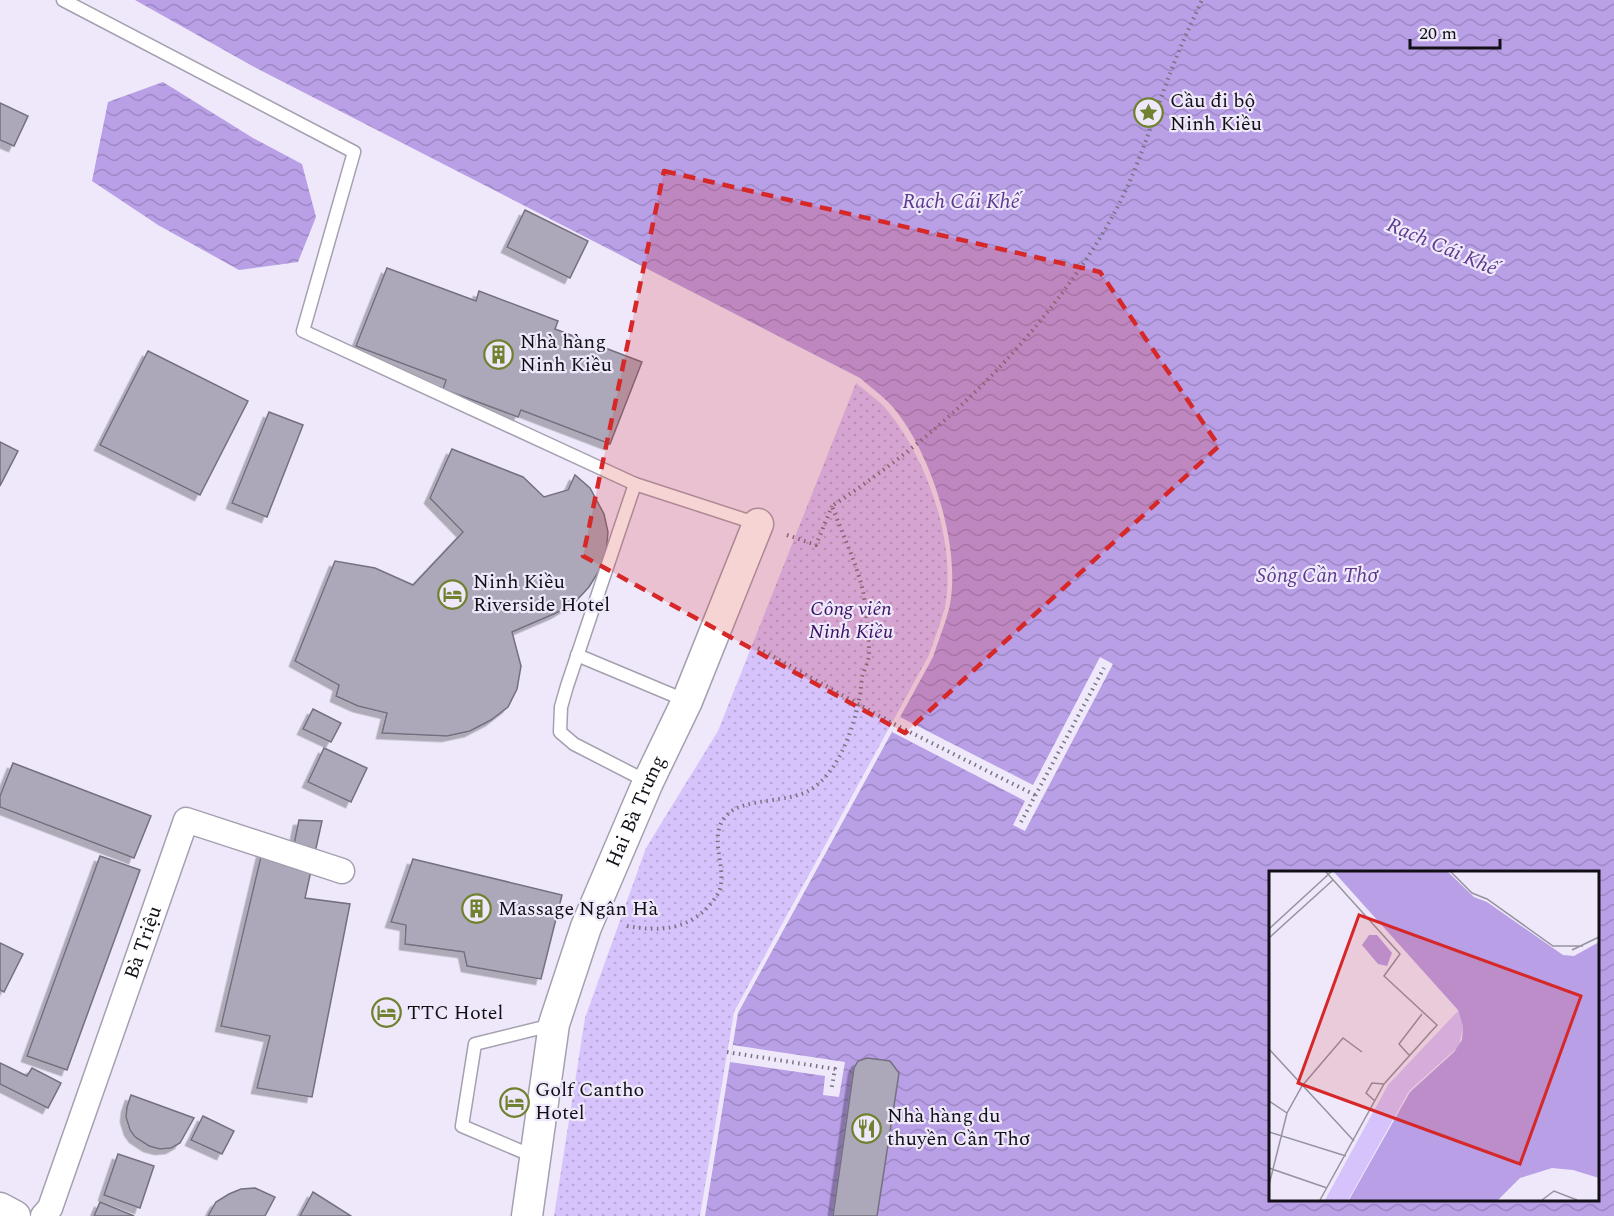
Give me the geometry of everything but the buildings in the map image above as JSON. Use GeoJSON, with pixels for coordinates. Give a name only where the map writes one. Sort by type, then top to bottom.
{"type":"FeatureCollection","features":[{"type":"Feature","properties":{"kind":"street","name":"Hai Bà Trưng"},"geometry":{"type":"LineString","coordinates":[[527,1216],[554,1024],[586,927],[648,782],[687,701],[758,524]]}},
{"type":"Feature","properties":{"kind":"street","name":"Bà Triệu"},"geometry":{"type":"LineString","coordinates":[[43,1216],[50,1208],[186,820],[342,871]]}},
{"type":"Feature","properties":{"kind":"street"},"geometry":{"type":"LineString","coordinates":[[0,1208],[15,1216]]}},
{"type":"Feature","properties":{"kind":"lane"},"geometry":{"type":"LineString","coordinates":[[63,0],[354,152],[303,331],[635,484],[758,524]]}},
{"type":"Feature","properties":{"kind":"lane"},"geometry":{"type":"LineString","coordinates":[[635,484],[561,707],[560,732],[574,744],[648,782]]}},
{"type":"Feature","properties":{"kind":"lane"},"geometry":{"type":"LineString","coordinates":[[577,655],[687,701]]}},
{"type":"Feature","properties":{"kind":"lane"},"geometry":{"type":"LineString","coordinates":[[536,1157],[462,1126],[475,1044],[554,1024]]}},
{"type":"Feature","properties":{"kind":"path"},"geometry":{"type":"LineString","coordinates":[[758,524],[816,545],[832,506],[921,442],[978,390],[1030,334],[1083,266],[1107,227],[1137,165],[1171,70],[1202,0]]}},
{"type":"Feature","properties":{"kind":"path"},"geometry":{"type":"LineString","coordinates":[[627,926],[658,929],[679,926],[697,917],[711,904],[720,889],[717,850],[720,828],[728,814],[741,806],[796,796],[812,789],[829,772],[842,753],[858,704],[869,654],[863,589],[832,506]]}},
{"type":"Feature","properties":{"kind":"path"},"geometry":{"type":"LineString","coordinates":[[758,648],[858,704],[1035,795]]}},
{"type":"Feature","properties":{"kind":"path"},"geometry":{"type":"LineString","coordinates":[[1021,822],[1104,668]]}},
{"type":"Feature","properties":{"kind":"path"},"geometry":{"type":"LineString","coordinates":[[727,1052],[835,1069],[831,1091]]}},
{"type":"Feature","properties":{"kind":"highlighted area"},"geometry":{"type":"Polygon","coordinates":[[[664,171],[1100,272],[1219,446],[905,733],[583,556],[664,171]]]}},
{"type":"Feature","properties":{"kind":"green space","name":"Công viên Ninh Kiều"},"geometry":{"type":"Polygon","coordinates":[[[856,383],[884,406],[901,430],[915,452],[936,503],[947,556],[948,582],[942,619],[929,655],[734,1012],[700,1216],[554,1216],[585,1018],[646,848],[718,731],[856,383]]]}},
{"type":"Feature","properties":{"kind":"water","name":"Sông Cần Thơ"},"geometry":{"type":"Polygon","coordinates":[[[135,0],[1614,0],[1614,1216],[705,1216],[738,1013],[933,657],[949,609],[952,585],[947,529],[929,471],[917,444],[903,421],[888,402],[860,378],[258,69],[135,0]]]}},
{"type":"Feature","properties":{"kind":"water"},"geometry":{"type":"Polygon","coordinates":[[[163,82],[253,138],[302,164],[316,217],[298,262],[239,270],[158,225],[92,181],[108,102],[163,82]]]}},
{"type":"Feature","properties":{"kind":"pier"},"geometry":{"type":"Polygon","coordinates":[[[1100,657],[1113,664],[1025,831],[1013,825],[1025,801],[892,732],[900,717],[1033,785],[1100,657]]]}},
{"type":"Feature","properties":{"kind":"pier"},"geometry":{"type":"Polygon","coordinates":[[[733,1045],[845,1062],[839,1097],[823,1095],[825,1076],[730,1062],[733,1045]]]}},
{"type":"Feature","properties":{"kind":"place","name":"Cầu đi bộ Ninh Kiều"},"geometry":{"type":"Point","coordinates":[1149,113]}},
{"type":"Feature","properties":{"kind":"place","name":"Nhà hàng Ninh Kiều"},"geometry":{"type":"Point","coordinates":[499,354]}},
{"type":"Feature","properties":{"kind":"place","name":"Ninh Kiều Riverside Hotel"},"geometry":{"type":"Point","coordinates":[452,594]}},
{"type":"Feature","properties":{"kind":"place","name":"Massage Ngân Hà"},"geometry":{"type":"Point","coordinates":[477,909]}},
{"type":"Feature","properties":{"kind":"place","name":"TTC Hotel"},"geometry":{"type":"Point","coordinates":[386,1013]}},
{"type":"Feature","properties":{"kind":"place","name":"Golf Cantho Hotel"},"geometry":{"type":"Point","coordinates":[514,1102]}},
{"type":"Feature","properties":{"kind":"place","name":"Nhà hàng du thuyền Cần Thơ"},"geometry":{"type":"Point","coordinates":[866,1128]}},
{"type":"Feature","properties":{"kind":"water label","name":"Rạch Cái Khế"},"geometry":{"type":"Point","coordinates":[961,202]}},
{"type":"Feature","properties":{"kind":"water label","name":"Rạch Cái Khế"},"geometry":{"type":"Point","coordinates":[1442,247]}}]}
